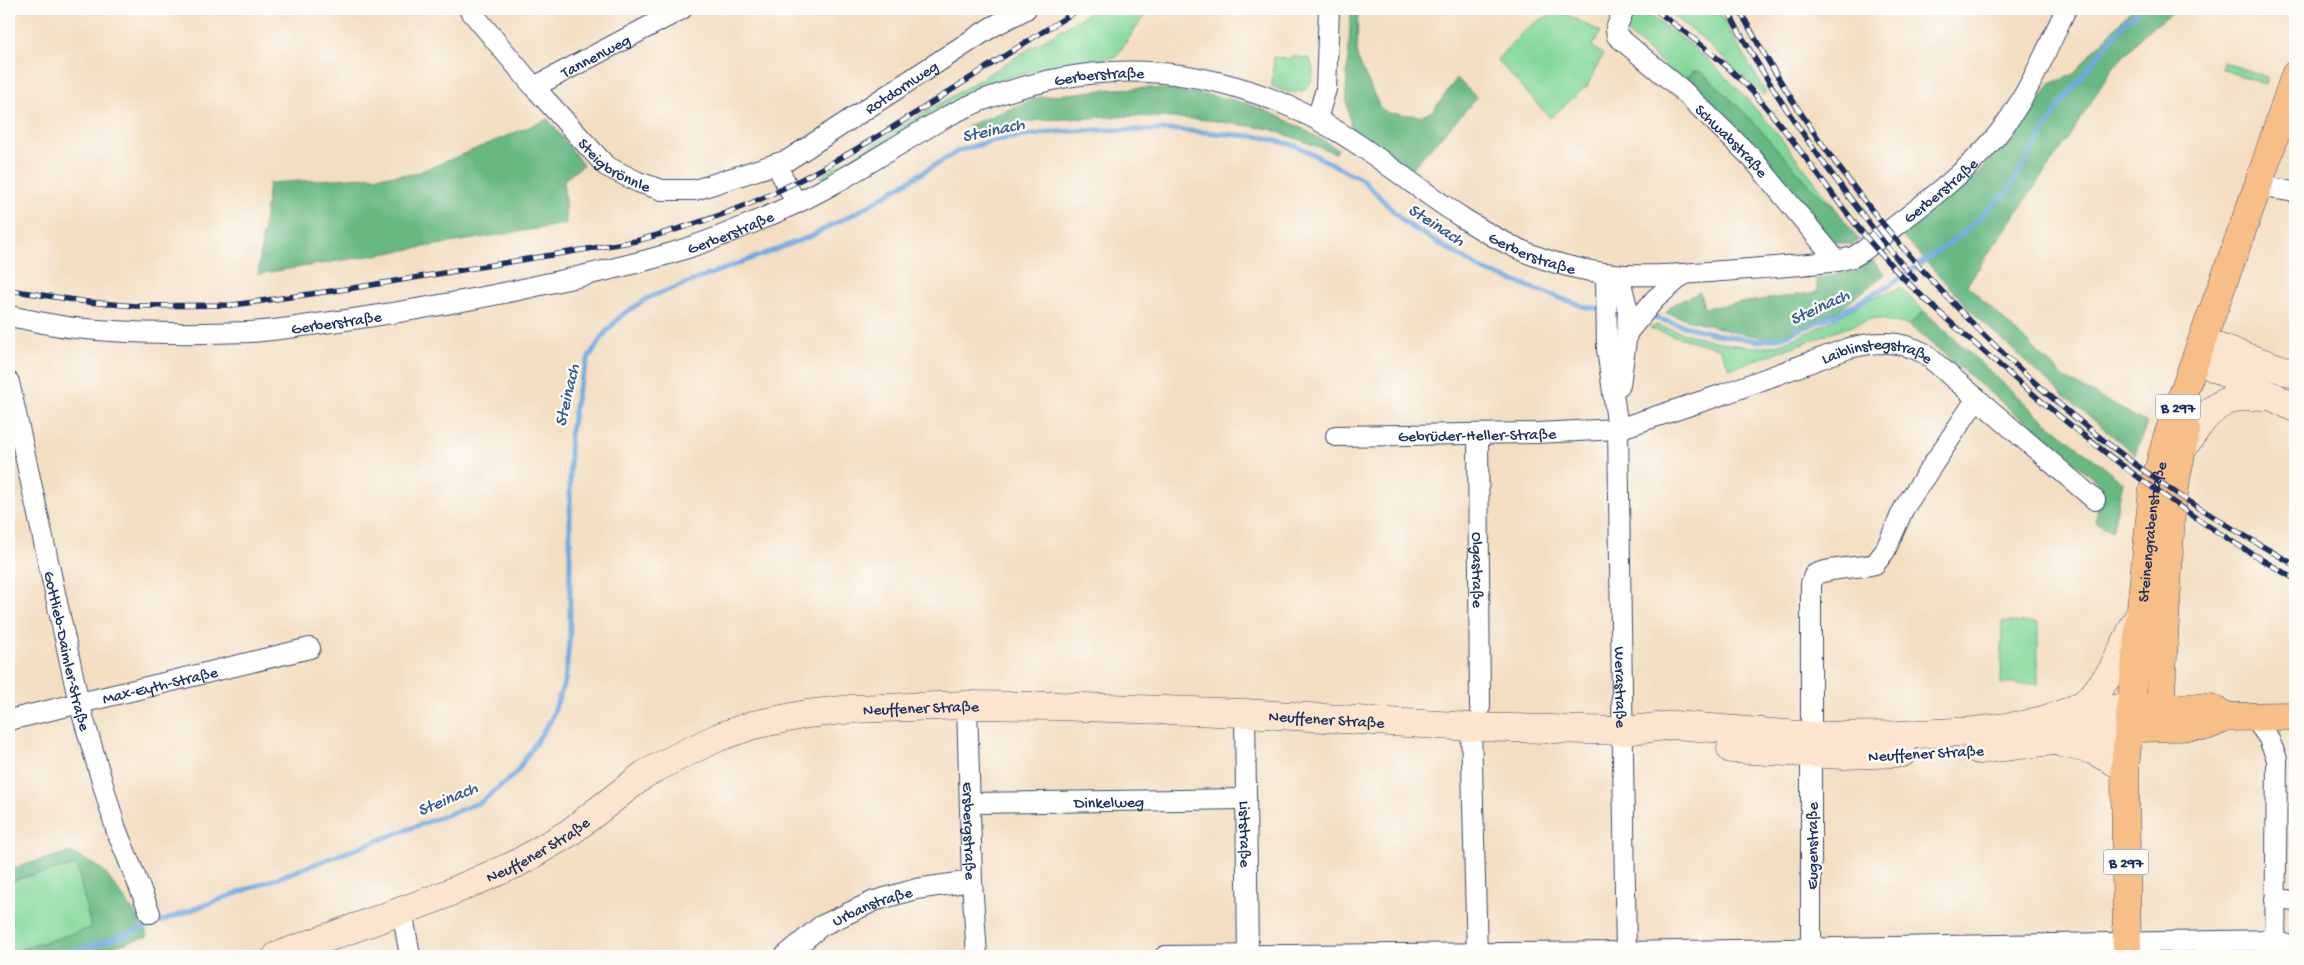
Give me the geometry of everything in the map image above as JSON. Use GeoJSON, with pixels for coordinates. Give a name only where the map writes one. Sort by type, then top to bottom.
{"type":"FeatureCollection","features":[{"type":"Feature","properties":{"kind":"main road","name":"Steinengrabenstraße"},"geometry":{"type":"LineString","coordinates":[[2160,717],[2171,515],[2181,451],[2206,353],[2295,75]]}},
{"type":"Feature","properties":{"kind":"main road","name":"Steinengrabenstraße"},"geometry":{"type":"LineString","coordinates":[[2130,718],[2150,509],[2157,472],[2206,353]]}},
{"type":"Feature","properties":{"kind":"main road"},"geometry":{"type":"LineString","coordinates":[[2206,353],[2295,374]]}},
{"type":"Feature","properties":{"kind":"main road"},"geometry":{"type":"LineString","coordinates":[[2206,353],[2285,402]]}},
{"type":"Feature","properties":{"kind":"main road"},"geometry":{"type":"LineString","coordinates":[[2181,451],[2202,418],[2220,404],[2240,396],[2285,402]]}},
{"type":"Feature","properties":{"kind":"main road","name":"Neuffener Straße"},"geometry":{"type":"LineString","coordinates":[[1810,745],[1899,735],[1975,731],[2023,725],[2070,711],[2084,703],[2103,684],[2112,670],[2141,611]]}},
{"type":"Feature","properties":{"kind":"main road","name":"Neuffener Straße"},"geometry":{"type":"LineString","coordinates":[[278,956],[484,879],[516,864],[569,833],[645,774],[720,737],[754,725],[807,714],[852,709],[967,705],[1476,717],[1624,731],[1672,744],[1810,745],[1935,753],[2053,741],[2130,718]]}},
{"type":"Feature","properties":{"kind":"main road","name":"Neuffener Straße"},"geometry":{"type":"LineString","coordinates":[[2070,711],[2130,718],[2160,717],[2211,708],[2240,716],[2295,716]]}},
{"type":"Feature","properties":{"kind":"main road","name":"B 297"},"geometry":{"type":"LineString","coordinates":[[2126,949],[2125,767],[2130,718]]}},
{"type":"Feature","properties":{"kind":"main road"},"geometry":{"type":"LineString","coordinates":[[2053,741],[2092,750],[2125,767]]}},
{"type":"Feature","properties":{"kind":"street","name":"Steigbrönnle"},"geometry":{"type":"LineString","coordinates":[[469,9],[534,87],[606,166],[638,182],[662,190],[695,190],[776,164]]}},
{"type":"Feature","properties":{"kind":"street","name":"Tannenweg"},"geometry":{"type":"LineString","coordinates":[[534,87],[682,9]]}},
{"type":"Feature","properties":{"kind":"street","name":"Rotdornweg"},"geometry":{"type":"LineString","coordinates":[[776,164],[788,160],[819,142],[990,28],[1026,9]]}},
{"type":"Feature","properties":{"kind":"street"},"geometry":{"type":"LineString","coordinates":[[1317,119],[1326,89],[1329,9]]}},
{"type":"Feature","properties":{"kind":"street","name":"Schwabstraße"},"geometry":{"type":"LineString","coordinates":[[1624,9],[1616,30],[1617,36],[1623,43],[1681,89],[1752,158],[1837,261]]}},
{"type":"Feature","properties":{"kind":"street","name":"Gerberstraße"},"geometry":{"type":"LineString","coordinates":[[9,316],[73,328],[255,332],[345,321],[462,302],[617,268],[681,250],[796,203],[833,184],[949,115],[1020,89],[1068,78],[1110,72],[1154,72],[1195,76],[1262,95],[1317,119],[1356,142],[1450,209],[1499,240],[1534,255],[1574,268],[1612,275],[1648,277],[1837,261],[1853,257],[1864,251],[1965,169],[1994,139],[2029,86],[2066,9]]}},
{"type":"Feature","properties":{"kind":"street"},"geometry":{"type":"LineString","coordinates":[[776,164],[796,203]]}},
{"type":"Feature","properties":{"kind":"street"},"geometry":{"type":"LineString","coordinates":[[2258,186],[2295,192]]}},
{"type":"Feature","properties":{"kind":"street","name":"Werastraße"},"geometry":{"type":"LineString","coordinates":[[1612,275],[1627,333]]}},
{"type":"Feature","properties":{"kind":"street","name":"Werastraße"},"geometry":{"type":"LineString","coordinates":[[1626,954],[1624,731],[1617,423],[1621,365],[1627,333],[1654,298],[1683,275]]}},
{"type":"Feature","properties":{"kind":"street","name":"Werastraße"},"geometry":{"type":"LineString","coordinates":[[1616,296],[1607,331],[1617,423]]}},
{"type":"Feature","properties":{"kind":"street","name":"Laiblinstegstraße"},"geometry":{"type":"LineString","coordinates":[[1617,423],[1724,394],[1849,348],[1870,343],[1889,342],[1902,344],[1924,353],[2095,500]]}},
{"type":"Feature","properties":{"kind":"street","name":"Gottlieb-Daimler-Straße"},"geometry":{"type":"LineString","coordinates":[[9,382],[78,703],[116,829],[150,913]]}},
{"type":"Feature","properties":{"kind":"street"},"geometry":{"type":"LineString","coordinates":[[1810,745],[1811,584],[1814,575],[1826,570],[1860,568],[1875,564],[1885,551],[1904,508],[1977,398]]}},
{"type":"Feature","properties":{"kind":"street","name":"Gebrüder-Heller-Straße"},"geometry":{"type":"LineString","coordinates":[[1336,436],[1478,434],[1617,423]]}},
{"type":"Feature","properties":{"kind":"street","name":"Olgastraße"},"geometry":{"type":"LineString","coordinates":[[1477,954],[1478,434]]}},
{"type":"Feature","properties":{"kind":"street","name":"Max-Eyth-Straße"},"geometry":{"type":"LineString","coordinates":[[9,720],[310,648]]}},
{"type":"Feature","properties":{"kind":"street","name":"Ersbergstraße"},"geometry":{"type":"LineString","coordinates":[[967,705],[972,881],[977,956]]}},
{"type":"Feature","properties":{"kind":"street","name":"Liststraße"},"geometry":{"type":"LineString","coordinates":[[1246,713],[1248,955]]}},
{"type":"Feature","properties":{"kind":"street"},"geometry":{"type":"LineString","coordinates":[[2240,716],[2268,737],[2277,759],[2275,948]]}},
{"type":"Feature","properties":{"kind":"street","name":"Eugenstraße"},"geometry":{"type":"LineString","coordinates":[[1810,745],[1811,952]]}},
{"type":"Feature","properties":{"kind":"street","name":"Dinkelweg"},"geometry":{"type":"LineString","coordinates":[[970,803],[1246,799]]}},
{"type":"Feature","properties":{"kind":"street","name":"Urbanstraße"},"geometry":{"type":"LineString","coordinates":[[785,956],[821,926],[874,901],[916,888],[972,881]]}},
{"type":"Feature","properties":{"kind":"street"},"geometry":{"type":"LineString","coordinates":[[2275,899],[2295,901]]}},
{"type":"Feature","properties":{"kind":"street"},"geometry":{"type":"LineString","coordinates":[[402,910],[410,956]]}},
{"type":"Feature","properties":{"kind":"street"},"geometry":{"type":"LineString","coordinates":[[1165,956],[2295,948]]}},
{"type":"Feature","properties":{"kind":"green space"},"geometry":{"type":"Polygon","coordinates":[[[1095,9],[1151,9],[1116,57],[1023,73],[993,84],[927,116],[823,179],[821,176],[1095,9]]]}},
{"type":"Feature","properties":{"kind":"green space"},"geometry":{"type":"Polygon","coordinates":[[[1351,9],[1358,9],[1357,57],[1380,108],[1389,113],[1421,116],[1433,111],[1457,78],[1477,98],[1411,169],[1351,130],[1346,94],[1351,9]]]}},
{"type":"Feature","properties":{"kind":"green space"},"geometry":{"type":"Polygon","coordinates":[[[1632,9],[1646,13],[1685,41],[1733,84],[1797,158],[1836,209],[1814,190],[1746,114],[1702,72],[1694,71],[1683,81],[1627,33],[1625,24],[1632,9]]]}},
{"type":"Feature","properties":{"kind":"green space"},"geometry":{"type":"Polygon","coordinates":[[[1664,9],[1671,9],[1685,15],[1692,9],[1717,9],[1766,93],[1763,95],[1701,37],[1664,9]]]}},
{"type":"Feature","properties":{"kind":"green space"},"geometry":{"type":"Polygon","coordinates":[[[2132,9],[2177,9],[2144,34],[2112,69],[2067,140],[1967,285],[2066,379],[2147,423],[2135,454],[2058,391],[1976,316],[1900,233],[1979,173],[2032,113],[2050,84],[2072,75],[2132,9]]]}},
{"type":"Feature","properties":{"kind":"green space"},"geometry":{"type":"Polygon","coordinates":[[[1562,12],[1601,32],[1592,46],[1603,55],[1587,86],[1550,118],[1497,60],[1518,37],[1534,24],[1562,12]]]}},
{"type":"Feature","properties":{"kind":"green space"},"geometry":{"type":"Polygon","coordinates":[[[1292,56],[1310,59],[1312,64],[1313,75],[1309,85],[1301,91],[1289,92],[1272,86],[1274,57],[1291,59],[1292,56]]]}},
{"type":"Feature","properties":{"kind":"green space"},"geometry":{"type":"Polygon","coordinates":[[[2223,62],[2267,77],[2265,84],[2221,69],[2223,62]]]}},
{"type":"Feature","properties":{"kind":"green space"},"geometry":{"type":"Polygon","coordinates":[[[1694,71],[1702,72],[1746,114],[1814,190],[1836,209],[1859,240],[1852,245],[1833,241],[1765,159],[1683,81],[1694,71]]]}},
{"type":"Feature","properties":{"kind":"green space"},"geometry":{"type":"Polygon","coordinates":[[[1151,88],[1233,100],[1259,108],[1338,149],[1335,153],[1270,129],[1209,120],[1136,116],[1041,120],[984,130],[967,126],[1040,97],[1112,89],[1151,88]]]}},
{"type":"Feature","properties":{"kind":"green space"},"geometry":{"type":"Polygon","coordinates":[[[548,119],[583,165],[564,180],[566,224],[258,274],[269,183],[415,174],[548,119]]]}},
{"type":"Feature","properties":{"kind":"green space"},"geometry":{"type":"Polygon","coordinates":[[[1870,258],[1885,274],[1839,310],[1777,337],[1762,337],[1733,332],[1666,313],[1672,305],[1700,292],[1704,308],[1818,292],[1816,279],[1849,272],[1870,258]]]}},
{"type":"Feature","properties":{"kind":"green space"},"geometry":{"type":"Polygon","coordinates":[[[1900,288],[1924,311],[1909,325],[1874,318],[1730,369],[1720,349],[1650,329],[1655,325],[1738,346],[1764,347],[1776,345],[1803,335],[1868,300],[1900,288]]]}},
{"type":"Feature","properties":{"kind":"green space"},"geometry":{"type":"Polygon","coordinates":[[[1924,311],[2039,416],[2123,482],[2112,531],[2095,522],[2102,486],[1909,325],[1924,311]]]}},
{"type":"Feature","properties":{"kind":"green space"},"geometry":{"type":"Polygon","coordinates":[[[2002,622],[2038,623],[2038,684],[2001,684],[2002,622]]]}},
{"type":"Feature","properties":{"kind":"green space"},"geometry":{"type":"Polygon","coordinates":[[[71,852],[103,870],[140,920],[148,936],[83,956],[9,956],[9,953],[91,928],[77,865],[20,878],[9,883],[9,869],[71,852]]]}},
{"type":"Feature","properties":{"kind":"green space"},"geometry":{"type":"Polygon","coordinates":[[[77,865],[91,928],[9,953],[9,883],[20,878],[77,865]]]}},
{"type":"Feature","properties":{"kind":"waterway","name":"Steinach"},"geometry":{"type":"LineString","coordinates":[[1647,316],[1715,334],[1759,341],[1783,337],[1839,313],[1893,283],[1962,234],[2008,191],[2062,102],[2122,25],[2140,9]]}},
{"type":"Feature","properties":{"kind":"waterway","name":"Steinach"},"geometry":{"type":"LineString","coordinates":[[58,956],[114,939],[481,802],[515,774],[551,720],[565,681],[570,634],[570,436],[578,389],[589,357],[605,333],[623,314],[650,297],[809,237],[861,210],[958,151],[992,141],[1052,132],[1177,130],[1262,137],[1297,146],[1363,180],[1405,223],[1483,270],[1585,307],[1601,309]]}},
{"type":"Feature","properties":{"kind":"railway"},"geometry":{"type":"LineString","coordinates":[[9,290],[88,302],[136,306],[233,305],[353,288],[636,241],[734,210],[806,177],[886,131],[1080,9]]}},
{"type":"Feature","properties":{"kind":"railway"},"geometry":{"type":"LineString","coordinates":[[1654,9],[1712,54],[1753,92],[1781,125],[1872,244],[1918,293],[1949,322],[2080,433],[2149,485],[2220,534],[2295,579]]}},
{"type":"Feature","properties":{"kind":"railway"},"geometry":{"type":"LineString","coordinates":[[1727,9],[1768,80],[1814,149],[1880,237],[1915,279]]}},
{"type":"Feature","properties":{"kind":"railway"},"geometry":{"type":"LineString","coordinates":[[1739,9],[1780,80],[1826,149],[1877,217],[1932,281],[1991,342],[2054,399],[2118,452],[2185,499],[2295,565]]}}]}
